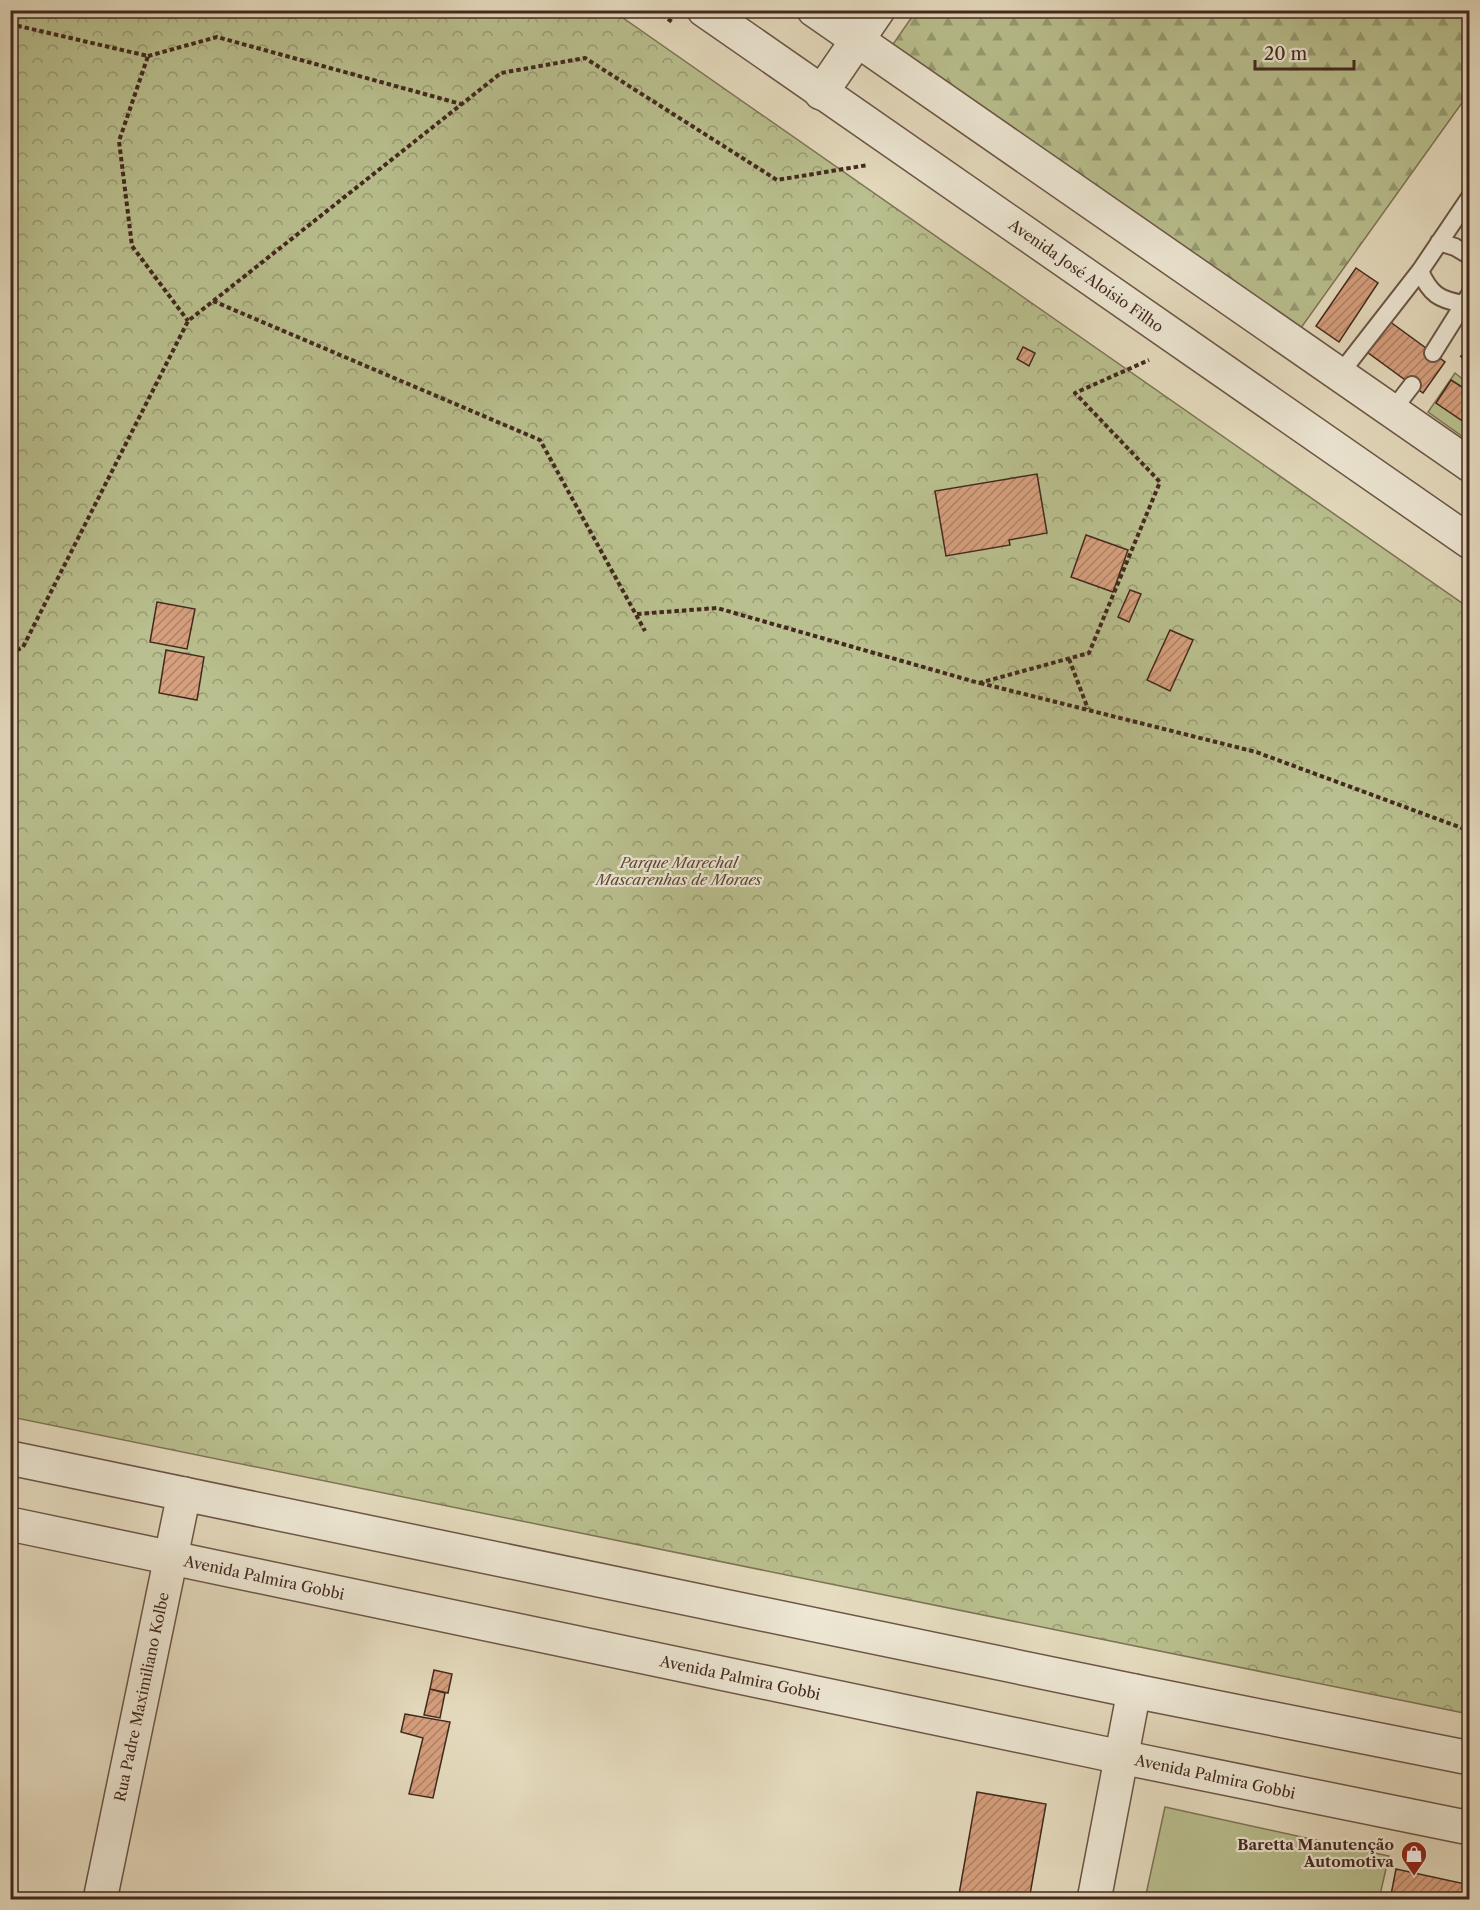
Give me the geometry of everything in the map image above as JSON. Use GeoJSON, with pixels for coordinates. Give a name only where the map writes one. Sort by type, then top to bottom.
{"type":"FeatureCollection","features":[{"type":"Feature","properties":{"kind":"street","name":"Avenida José Aloísio Filho"},"geometry":{"type":"LineString","coordinates":[[704,10],[1470,542]]}},
{"type":"Feature","properties":{"kind":"street"},"geometry":{"type":"LineString","coordinates":[[814,10],[1470,465]]}},
{"type":"Feature","properties":{"kind":"street"},"geometry":{"type":"LineString","coordinates":[[822,93],[878,10]]}},
{"type":"Feature","properties":{"kind":"street"},"geometry":{"type":"LineString","coordinates":[[10,1458],[1134,1691],[1470,1758]]}},
{"type":"Feature","properties":{"kind":"street","name":"Rua Padre Maximiliano Kolbe"},"geometry":{"type":"LineString","coordinates":[[100,1899],[184,1494]]}},
{"type":"Feature","properties":{"kind":"street","name":"Avenida Palmira Gobbi"},"geometry":{"type":"LineString","coordinates":[[10,1524],[1470,1828]]}},
{"type":"Feature","properties":{"kind":"street"},"geometry":{"type":"LineString","coordinates":[[1094,1899],[1134,1691]]}},
{"type":"Feature","properties":{"kind":"lane"},"geometry":{"type":"LineString","coordinates":[[1339,375],[1420,271],[1470,197]]}},
{"type":"Feature","properties":{"kind":"lane"},"geometry":{"type":"LineString","coordinates":[[1439,242],[1455,247],[1470,256]]}},
{"type":"Feature","properties":{"kind":"lane"},"geometry":{"type":"LineString","coordinates":[[1420,271],[1427,287],[1437,296],[1451,302],[1467,299]]}},
{"type":"Feature","properties":{"kind":"lane"},"geometry":{"type":"LineString","coordinates":[[1433,353],[1467,299]]}},
{"type":"Feature","properties":{"kind":"lane"},"geometry":{"type":"LineString","coordinates":[[1392,411],[1412,385]]}},
{"type":"Feature","properties":{"kind":"path"},"geometry":{"type":"LineString","coordinates":[[10,24],[148,56],[217,37],[461,104]]}},
{"type":"Feature","properties":{"kind":"path"},"geometry":{"type":"LineString","coordinates":[[148,56],[119,141],[132,246],[188,321]]}},
{"type":"Feature","properties":{"kind":"path"},"geometry":{"type":"LineString","coordinates":[[10,654],[23,647],[188,321],[501,73],[585,58],[777,180],[876,164]]}},
{"type":"Feature","properties":{"kind":"path"},"geometry":{"type":"LineString","coordinates":[[213,301],[540,440],[645,631]]}},
{"type":"Feature","properties":{"kind":"path"},"geometry":{"type":"LineString","coordinates":[[980,683],[1089,653],[1160,482],[1075,393],[1154,358]]}},
{"type":"Feature","properties":{"kind":"path"},"geometry":{"type":"LineString","coordinates":[[637,615],[717,608],[980,683],[1256,752],[1470,831]]}},
{"type":"Feature","properties":{"kind":"path"},"geometry":{"type":"LineString","coordinates":[[1069,659],[1088,710]]}},
{"type":"Feature","properties":{"kind":"green space","name":"Parque Marechal Mascarenhas de Moraes"},"geometry":{"type":"Polygon","coordinates":[[[10,11],[613,11],[1469,608],[1469,1714],[11,1417],[10,11]]]}},
{"type":"Feature","properties":{"kind":"green space"},"geometry":{"type":"Polygon","coordinates":[[[916,11],[1469,11],[1469,93],[1298,332],[889,50],[916,11]]]}},
{"type":"Feature","properties":{"kind":"green space"},"geometry":{"type":"Polygon","coordinates":[[[1455,373],[1469,384],[1469,441],[1428,412],[1455,373]]]}},
{"type":"Feature","properties":{"kind":"green space"},"geometry":{"type":"Polygon","coordinates":[[[1165,1807],[1389,1856],[1379,1899],[1145,1899],[1165,1807]]]}},
{"type":"Feature","properties":{"kind":"building"},"geometry":{"type":"Polygon","coordinates":[[[1356,268],[1378,283],[1339,342],[1316,326],[1356,268]]]}},
{"type":"Feature","properties":{"kind":"building"},"geometry":{"type":"Polygon","coordinates":[[[1389,321],[1445,362],[1423,393],[1367,352],[1389,321]]]}},
{"type":"Feature","properties":{"kind":"building"},"geometry":{"type":"Polygon","coordinates":[[[1023,347],[1035,353],[1029,366],[1017,359],[1023,347]]]}},
{"type":"Feature","properties":{"kind":"building"},"geometry":{"type":"Polygon","coordinates":[[[1451,380],[1470,392],[1470,426],[1436,403],[1451,380]]]}},
{"type":"Feature","properties":{"kind":"building"},"geometry":{"type":"Polygon","coordinates":[[[1037,474],[1047,533],[1009,540],[1010,545],[946,556],[935,491],[1037,474]]]}},
{"type":"Feature","properties":{"kind":"building"},"geometry":{"type":"Polygon","coordinates":[[[1086,535],[1128,550],[1113,592],[1071,577],[1086,535]]]}},
{"type":"Feature","properties":{"kind":"building"},"geometry":{"type":"Polygon","coordinates":[[[1130,590],[1141,594],[1129,622],[1118,617],[1130,590]]]}},
{"type":"Feature","properties":{"kind":"building"},"geometry":{"type":"Polygon","coordinates":[[[157,602],[195,609],[187,649],[150,642],[157,602]]]}},
{"type":"Feature","properties":{"kind":"building"},"geometry":{"type":"Polygon","coordinates":[[[1170,630],[1193,640],[1170,691],[1147,680],[1170,630]]]}},
{"type":"Feature","properties":{"kind":"building"},"geometry":{"type":"Polygon","coordinates":[[[166,650],[204,657],[197,700],[159,693],[166,650]]]}},
{"type":"Feature","properties":{"kind":"building"},"geometry":{"type":"Polygon","coordinates":[[[434,1670],[452,1674],[448,1693],[430,1689],[434,1670]]]}},
{"type":"Feature","properties":{"kind":"building"},"geometry":{"type":"Polygon","coordinates":[[[430,1689],[445,1693],[440,1718],[424,1715],[430,1689]]]}},
{"type":"Feature","properties":{"kind":"building"},"geometry":{"type":"Polygon","coordinates":[[[405,1714],[450,1722],[433,1798],[409,1794],[423,1738],[401,1732],[405,1714]]]}},
{"type":"Feature","properties":{"kind":"building"},"geometry":{"type":"Polygon","coordinates":[[[977,1792],[1046,1804],[1029,1900],[958,1900],[977,1792]]]}},
{"type":"Feature","properties":{"kind":"building","name":"Baretta Manutenção Automotiva"},"geometry":{"type":"Polygon","coordinates":[[[1396,1869],[1470,1885],[1468,1900],[1390,1900],[1396,1869]]]}},
{"type":"Feature","properties":{"kind":"place","name":"Baretta Manutenção Automotiva"},"geometry":{"type":"Point","coordinates":[1414,1877]}}]}
